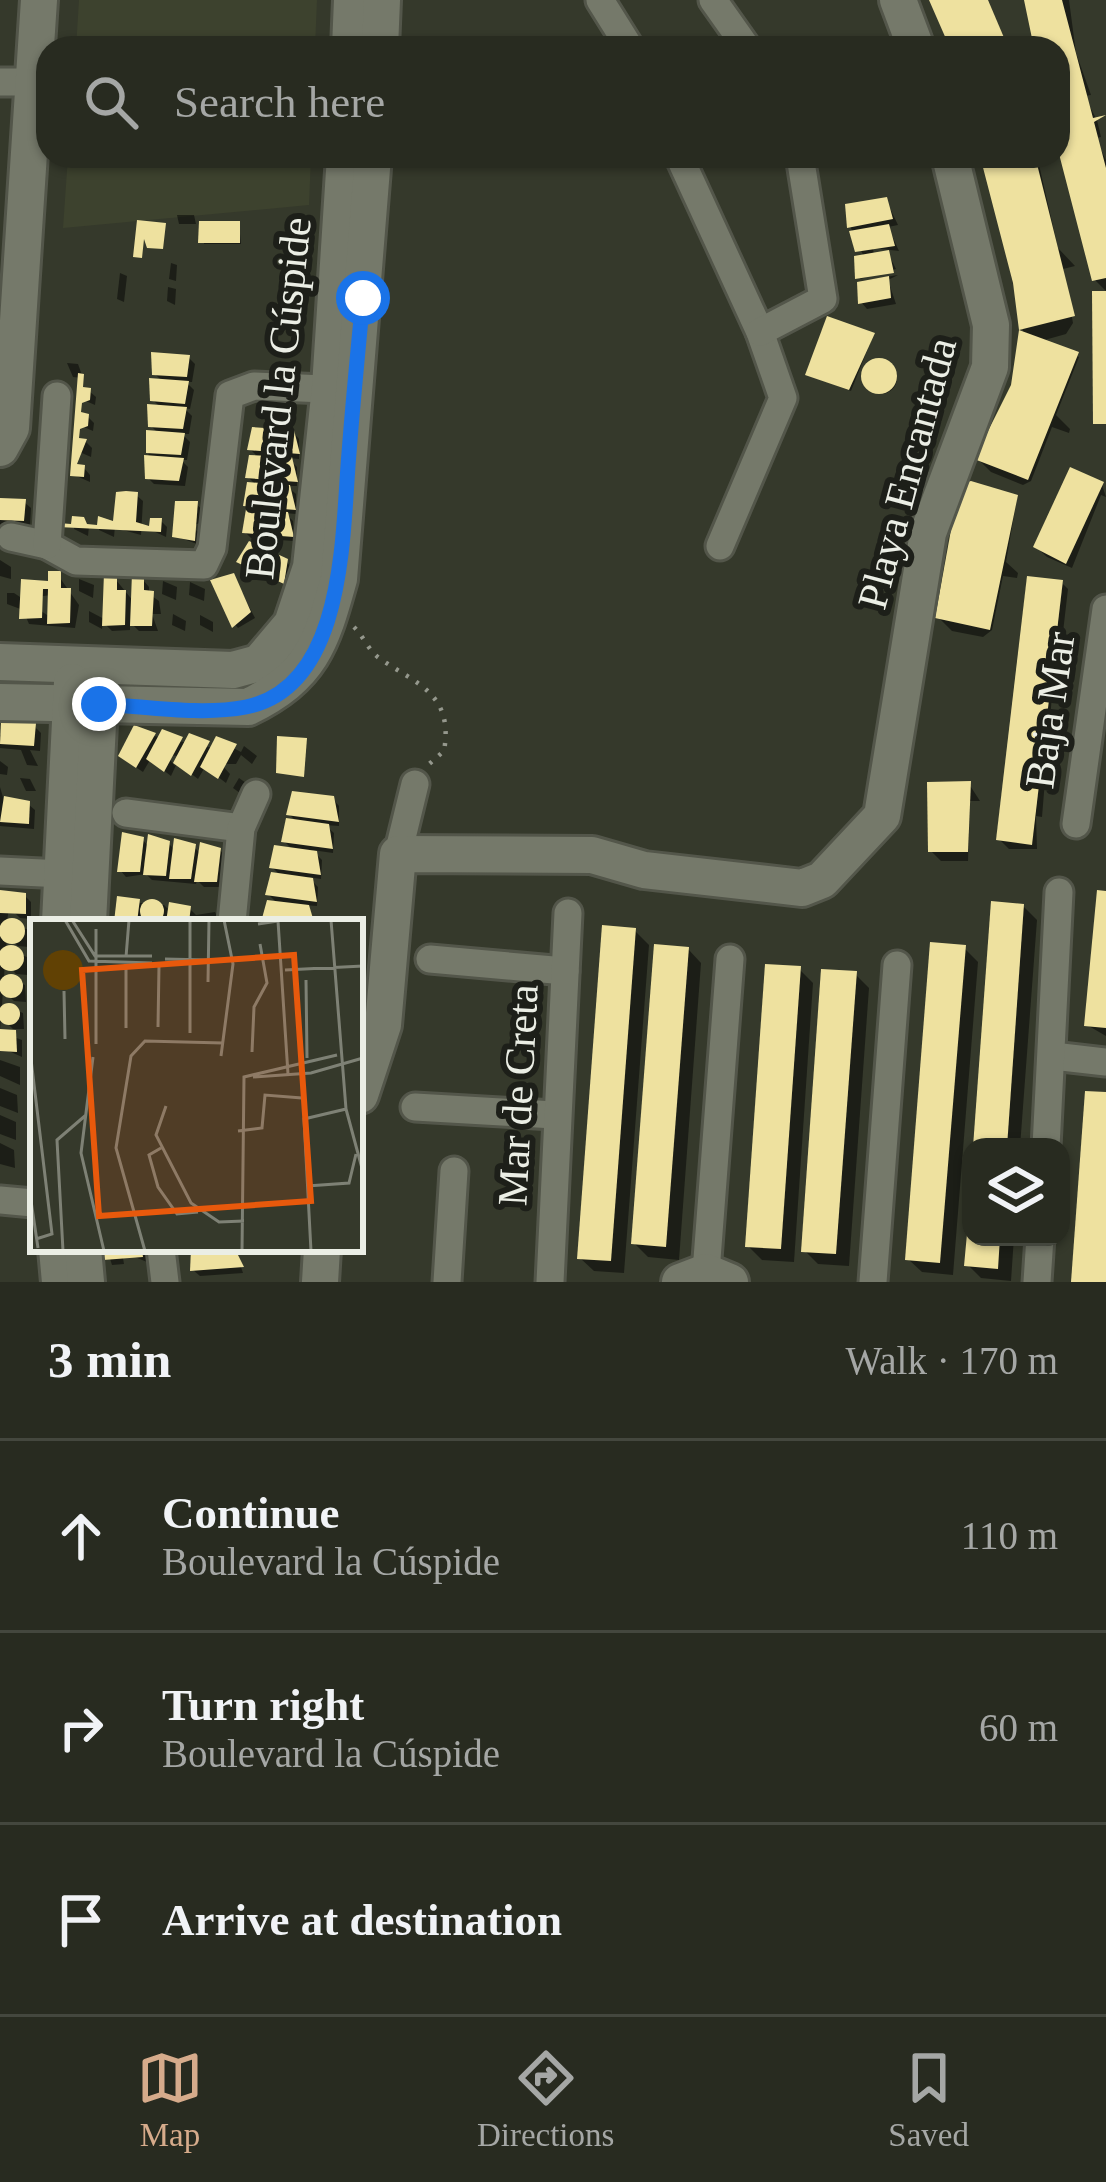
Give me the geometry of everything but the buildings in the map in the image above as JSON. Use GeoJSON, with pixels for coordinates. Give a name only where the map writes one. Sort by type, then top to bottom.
{"type":"FeatureCollection","features":[{"type":"Feature","properties":{"kind":"street"},"geometry":{"type":"LineString","coordinates":[[0,448],[11,428],[17,82],[39,0]]}},
{"type":"Feature","properties":{"kind":"street"},"geometry":{"type":"LineString","coordinates":[[350,36],[352,0]]}},
{"type":"Feature","properties":{"kind":"street"},"geometry":{"type":"LineString","coordinates":[[380,36],[382,0]]}},
{"type":"Feature","properties":{"kind":"street"},"geometry":{"type":"LineString","coordinates":[[600,0],[622,36]]}},
{"type":"Feature","properties":{"kind":"street"},"geometry":{"type":"LineString","coordinates":[[713,0],[738,36]]}},
{"type":"Feature","properties":{"kind":"street"},"geometry":{"type":"LineString","coordinates":[[898,0],[912,36]]}},
{"type":"Feature","properties":{"kind":"street","name":"Boulevard la Cúspide"},"geometry":{"type":"LineString","coordinates":[[269,677],[306,667],[325,630],[339,579],[345,168]]}},
{"type":"Feature","properties":{"kind":"street","name":"Boulevard la Cúspide"},"geometry":{"type":"LineString","coordinates":[[342,389],[371,168]]}},
{"type":"Feature","properties":{"kind":"street"},"geometry":{"type":"LineString","coordinates":[[685,168],[760,332],[783,398],[720,546]]}},
{"type":"Feature","properties":{"kind":"street"},"geometry":{"type":"LineString","coordinates":[[760,332],[823,298],[802,168]]}},
{"type":"Feature","properties":{"kind":"street","name":"Playa Encantada"},"geometry":{"type":"LineString","coordinates":[[398,854],[592,855],[644,870],[802,888],[821,880],[882,816],[928,532],[989,367],[991,325],[953,168]]}},
{"type":"Feature","properties":{"kind":"street"},"geometry":{"type":"LineString","coordinates":[[11,537],[47,545],[76,561],[204,565],[212,548],[230,395],[254,386],[342,389]]}},
{"type":"Feature","properties":{"kind":"street"},"geometry":{"type":"LineString","coordinates":[[47,545],[56,396]]}},
{"type":"Feature","properties":{"kind":"street","name":"Baja Mar"},"geometry":{"type":"LineString","coordinates":[[1076,824],[1106,609]]}},
{"type":"Feature","properties":{"kind":"street"},"geometry":{"type":"LineString","coordinates":[[0,662],[269,677],[248,707],[0,702]]}},
{"type":"Feature","properties":{"kind":"street"},"geometry":{"type":"LineString","coordinates":[[73,666],[85,704],[88,919]]}},
{"type":"Feature","properties":{"kind":"street"},"geometry":{"type":"LineString","coordinates":[[60,919],[85,704]]}},
{"type":"Feature","properties":{"kind":"street"},"geometry":{"type":"LineString","coordinates":[[363,1087],[383,1025],[398,854],[415,784]]}},
{"type":"Feature","properties":{"kind":"street"},"geometry":{"type":"LineString","coordinates":[[232,919],[241,828],[256,794]]}},
{"type":"Feature","properties":{"kind":"street"},"geometry":{"type":"LineString","coordinates":[[126,813],[241,828]]}},
{"type":"Feature","properties":{"kind":"street"},"geometry":{"type":"LineString","coordinates":[[0,871],[63,874]]}},
{"type":"Feature","properties":{"kind":"street"},"geometry":{"type":"LineString","coordinates":[[1047,1138],[1059,892]]}},
{"type":"Feature","properties":{"kind":"street","name":"Mar de Creta"},"geometry":{"type":"LineString","coordinates":[[550,1282],[554,1115],[568,913]]}},
{"type":"Feature","properties":{"kind":"street"},"geometry":{"type":"LineString","coordinates":[[706,1278],[730,958]]}},
{"type":"Feature","properties":{"kind":"street"},"geometry":{"type":"LineString","coordinates":[[430,959],[565,971]]}},
{"type":"Feature","properties":{"kind":"street"},"geometry":{"type":"LineString","coordinates":[[873,1282],[897,965]]}},
{"type":"Feature","properties":{"kind":"street"},"geometry":{"type":"LineString","coordinates":[[1053,1056],[1106,1062]]}},
{"type":"Feature","properties":{"kind":"street"},"geometry":{"type":"LineString","coordinates":[[415,1108],[554,1115]]}},
{"type":"Feature","properties":{"kind":"street"},"geometry":{"type":"LineString","coordinates":[[447,1282],[454,1171]]}},
{"type":"Feature","properties":{"kind":"street"},"geometry":{"type":"LineString","coordinates":[[0,1200],[30,1203]]}},
{"type":"Feature","properties":{"kind":"street"},"geometry":{"type":"LineString","coordinates":[[1037,1282],[1039,1246]]}},
{"type":"Feature","properties":{"kind":"street"},"geometry":{"type":"LineString","coordinates":[[57,1252],[60,1282]]}},
{"type":"Feature","properties":{"kind":"street"},"geometry":{"type":"LineString","coordinates":[[83,1252],[86,1282]]}},
{"type":"Feature","properties":{"kind":"street"},"geometry":{"type":"LineString","coordinates":[[161,1252],[165,1282]]}},
{"type":"Feature","properties":{"kind":"street"},"geometry":{"type":"LineString","coordinates":[[320,1282],[322,1252]]}},
{"type":"Feature","properties":{"kind":"path"},"geometry":{"type":"LineString","coordinates":[[342,622],[353,626],[381,660],[428,685],[441,707],[444,751],[430,757],[415,784]]}},
{"type":"Feature","properties":{"kind":"shaded area"},"geometry":{"type":"Polygon","coordinates":[[[79,0],[317,0],[316,36],[77,36],[79,0]]]}},
{"type":"Feature","properties":{"kind":"shaded area"},"geometry":{"type":"Polygon","coordinates":[[[67,168],[311,168],[309,205],[63,228],[67,168]]]}},
{"type":"Feature","properties":{"kind":"route"},"geometry":{"type":"LineString","coordinates":[[99,704],[248,707],[279,692],[306,667],[325,630],[339,579],[363,298]]}}]}
